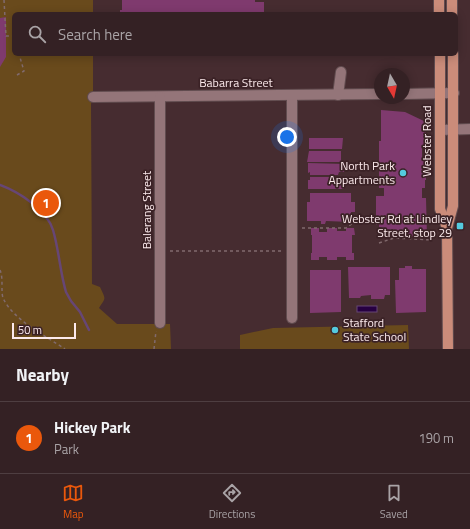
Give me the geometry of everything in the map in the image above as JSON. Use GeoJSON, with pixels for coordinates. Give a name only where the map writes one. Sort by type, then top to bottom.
{"type":"FeatureCollection","features":[{"type":"Feature","properties":{"kind":"main road"},"geometry":{"type":"LineString","coordinates":[[439,0],[439,12]]}},
{"type":"Feature","properties":{"kind":"main road"},"geometry":{"type":"LineString","coordinates":[[452,0],[452,12]]}},
{"type":"Feature","properties":{"kind":"main road","name":"Webster Road"},"geometry":{"type":"LineString","coordinates":[[440,56],[440,209],[447,228]]}},
{"type":"Feature","properties":{"kind":"main road","name":"Webster Road"},"geometry":{"type":"LineString","coordinates":[[448,349],[447,228],[453,206],[453,56]]}},
{"type":"Feature","properties":{"kind":"street"},"geometry":{"type":"LineString","coordinates":[[338,95],[341,72]]}},
{"type":"Feature","properties":{"kind":"street"},"geometry":{"type":"LineString","coordinates":[[410,94],[454,93]]}},
{"type":"Feature","properties":{"kind":"street","name":"Babarra Street"},"geometry":{"type":"LineString","coordinates":[[93,97],[374,94]]}},
{"type":"Feature","properties":{"kind":"street"},"geometry":{"type":"LineString","coordinates":[[292,96],[292,318]]}},
{"type":"Feature","properties":{"kind":"street","name":"Balerang Street"},"geometry":{"type":"LineString","coordinates":[[160,97],[160,323]]}},
{"type":"Feature","properties":{"kind":"street"},"geometry":{"type":"LineString","coordinates":[[440,130],[470,129]]}},
{"type":"Feature","properties":{"kind":"path"},"geometry":{"type":"LineString","coordinates":[[4,0],[6,36],[12,36]]}},
{"type":"Feature","properties":{"kind":"path"},"geometry":{"type":"LineString","coordinates":[[17,75],[24,71],[20,56]]}},
{"type":"Feature","properties":{"kind":"path"},"geometry":{"type":"LineString","coordinates":[[292,228],[346,228],[360,218],[369,218]]}},
{"type":"Feature","properties":{"kind":"path"},"geometry":{"type":"LineString","coordinates":[[379,243],[394,238],[433,240]]}},
{"type":"Feature","properties":{"kind":"path"},"geometry":{"type":"LineString","coordinates":[[160,251],[292,251]]}},
{"type":"Feature","properties":{"kind":"path"},"geometry":{"type":"LineString","coordinates":[[0,270],[2,276],[3,300],[18,318],[65,349]]}},
{"type":"Feature","properties":{"kind":"path"},"geometry":{"type":"LineString","coordinates":[[154,349],[156,326],[160,323]]}},
{"type":"Feature","properties":{"kind":"shaded area"},"geometry":{"type":"Polygon","coordinates":[[[0,0],[93,0],[93,12],[12,12],[12,56],[93,56],[93,97],[91,104],[92,284],[100,287],[104,296],[104,300],[99,308],[117,324],[170,324],[171,349],[0,349],[0,0]]]}},
{"type":"Feature","properties":{"kind":"shaded area"},"geometry":{"type":"Polygon","coordinates":[[[357,306],[377,306],[377,312],[357,312],[357,306]]]}},
{"type":"Feature","properties":{"kind":"shaded area","name":"Stafford State School"},"geometry":{"type":"Polygon","coordinates":[[[408,325],[409,349],[240,349],[240,335],[273,328],[408,325]]]}},
{"type":"Feature","properties":{"kind":"building"},"geometry":{"type":"Polygon","coordinates":[[[122,0],[255,0],[255,2],[264,2],[264,12],[120,12],[120,10],[122,10],[122,0]]]}},
{"type":"Feature","properties":{"kind":"building"},"geometry":{"type":"Polygon","coordinates":[[[6,17],[6,57],[0,67],[0,18],[6,17]]]}},
{"type":"Feature","properties":{"kind":"building","name":"North Park Appartments"},"geometry":{"type":"Polygon","coordinates":[[[381,110],[405,112],[426,122],[426,146],[422,145],[422,159],[424,159],[424,167],[426,167],[426,180],[425,188],[422,188],[422,198],[426,198],[427,238],[408,236],[408,233],[397,233],[397,230],[386,230],[386,228],[379,227],[379,224],[376,225],[376,196],[384,196],[384,188],[379,188],[379,141],[381,141],[381,110]]]}},
{"type":"Feature","properties":{"kind":"building"},"geometry":{"type":"Polygon","coordinates":[[[309,138],[343,138],[342,149],[309,149],[309,138]]]}},
{"type":"Feature","properties":{"kind":"building"},"geometry":{"type":"Polygon","coordinates":[[[309,151],[341,151],[341,162],[307,162],[309,151]]]}},
{"type":"Feature","properties":{"kind":"building"},"geometry":{"type":"Polygon","coordinates":[[[308,163],[345,164],[344,172],[339,172],[338,175],[310,175],[310,172],[308,173],[308,163]]]}},
{"type":"Feature","properties":{"kind":"building"},"geometry":{"type":"Polygon","coordinates":[[[310,177],[338,177],[339,180],[344,181],[344,189],[308,189],[308,180],[310,180],[310,177]]]}},
{"type":"Feature","properties":{"kind":"building"},"geometry":{"type":"Polygon","coordinates":[[[310,193],[351,193],[351,202],[355,202],[355,212],[351,212],[351,222],[326,221],[325,224],[321,224],[321,221],[307,221],[307,202],[310,202],[310,193]]]}},
{"type":"Feature","properties":{"kind":"building"},"geometry":{"type":"Polygon","coordinates":[[[311,228],[319,228],[319,232],[327,232],[327,228],[337,228],[337,231],[346,231],[346,228],[354,228],[355,235],[352,235],[352,253],[354,253],[354,260],[346,260],[346,257],[337,257],[337,260],[327,260],[327,257],[319,257],[319,260],[311,260],[311,228]]]}},
{"type":"Feature","properties":{"kind":"building"},"geometry":{"type":"Polygon","coordinates":[[[405,266],[412,266],[412,269],[426,269],[426,312],[396,313],[395,280],[399,280],[399,268],[405,268],[405,266]]]}},
{"type":"Feature","properties":{"kind":"building"},"geometry":{"type":"Polygon","coordinates":[[[348,267],[390,267],[390,295],[385,295],[384,299],[371,299],[371,295],[361,296],[360,298],[349,298],[348,267]]]}},
{"type":"Feature","properties":{"kind":"building"},"geometry":{"type":"Polygon","coordinates":[[[310,270],[341,270],[341,312],[310,313],[310,270]]]}},
{"type":"Feature","properties":{"kind":"waterway"},"geometry":{"type":"LineString","coordinates":[[0,185],[24,197],[39,209],[50,223],[55,238],[66,292],[80,312],[89,330]]}},
{"type":"Feature","properties":{"kind":"place","name":"North Park Appartments"},"geometry":{"type":"Point","coordinates":[403,173]}},
{"type":"Feature","properties":{"kind":"place","name":"Hickey Park"},"geometry":{"type":"Point","coordinates":[46,203]}},
{"type":"Feature","properties":{"kind":"place","name":"Webster Rd at Lindley Street, stop 29"},"geometry":{"type":"Point","coordinates":[460,226]}},
{"type":"Feature","properties":{"kind":"place","name":"Stafford State School"},"geometry":{"type":"Point","coordinates":[335,330]}}]}
